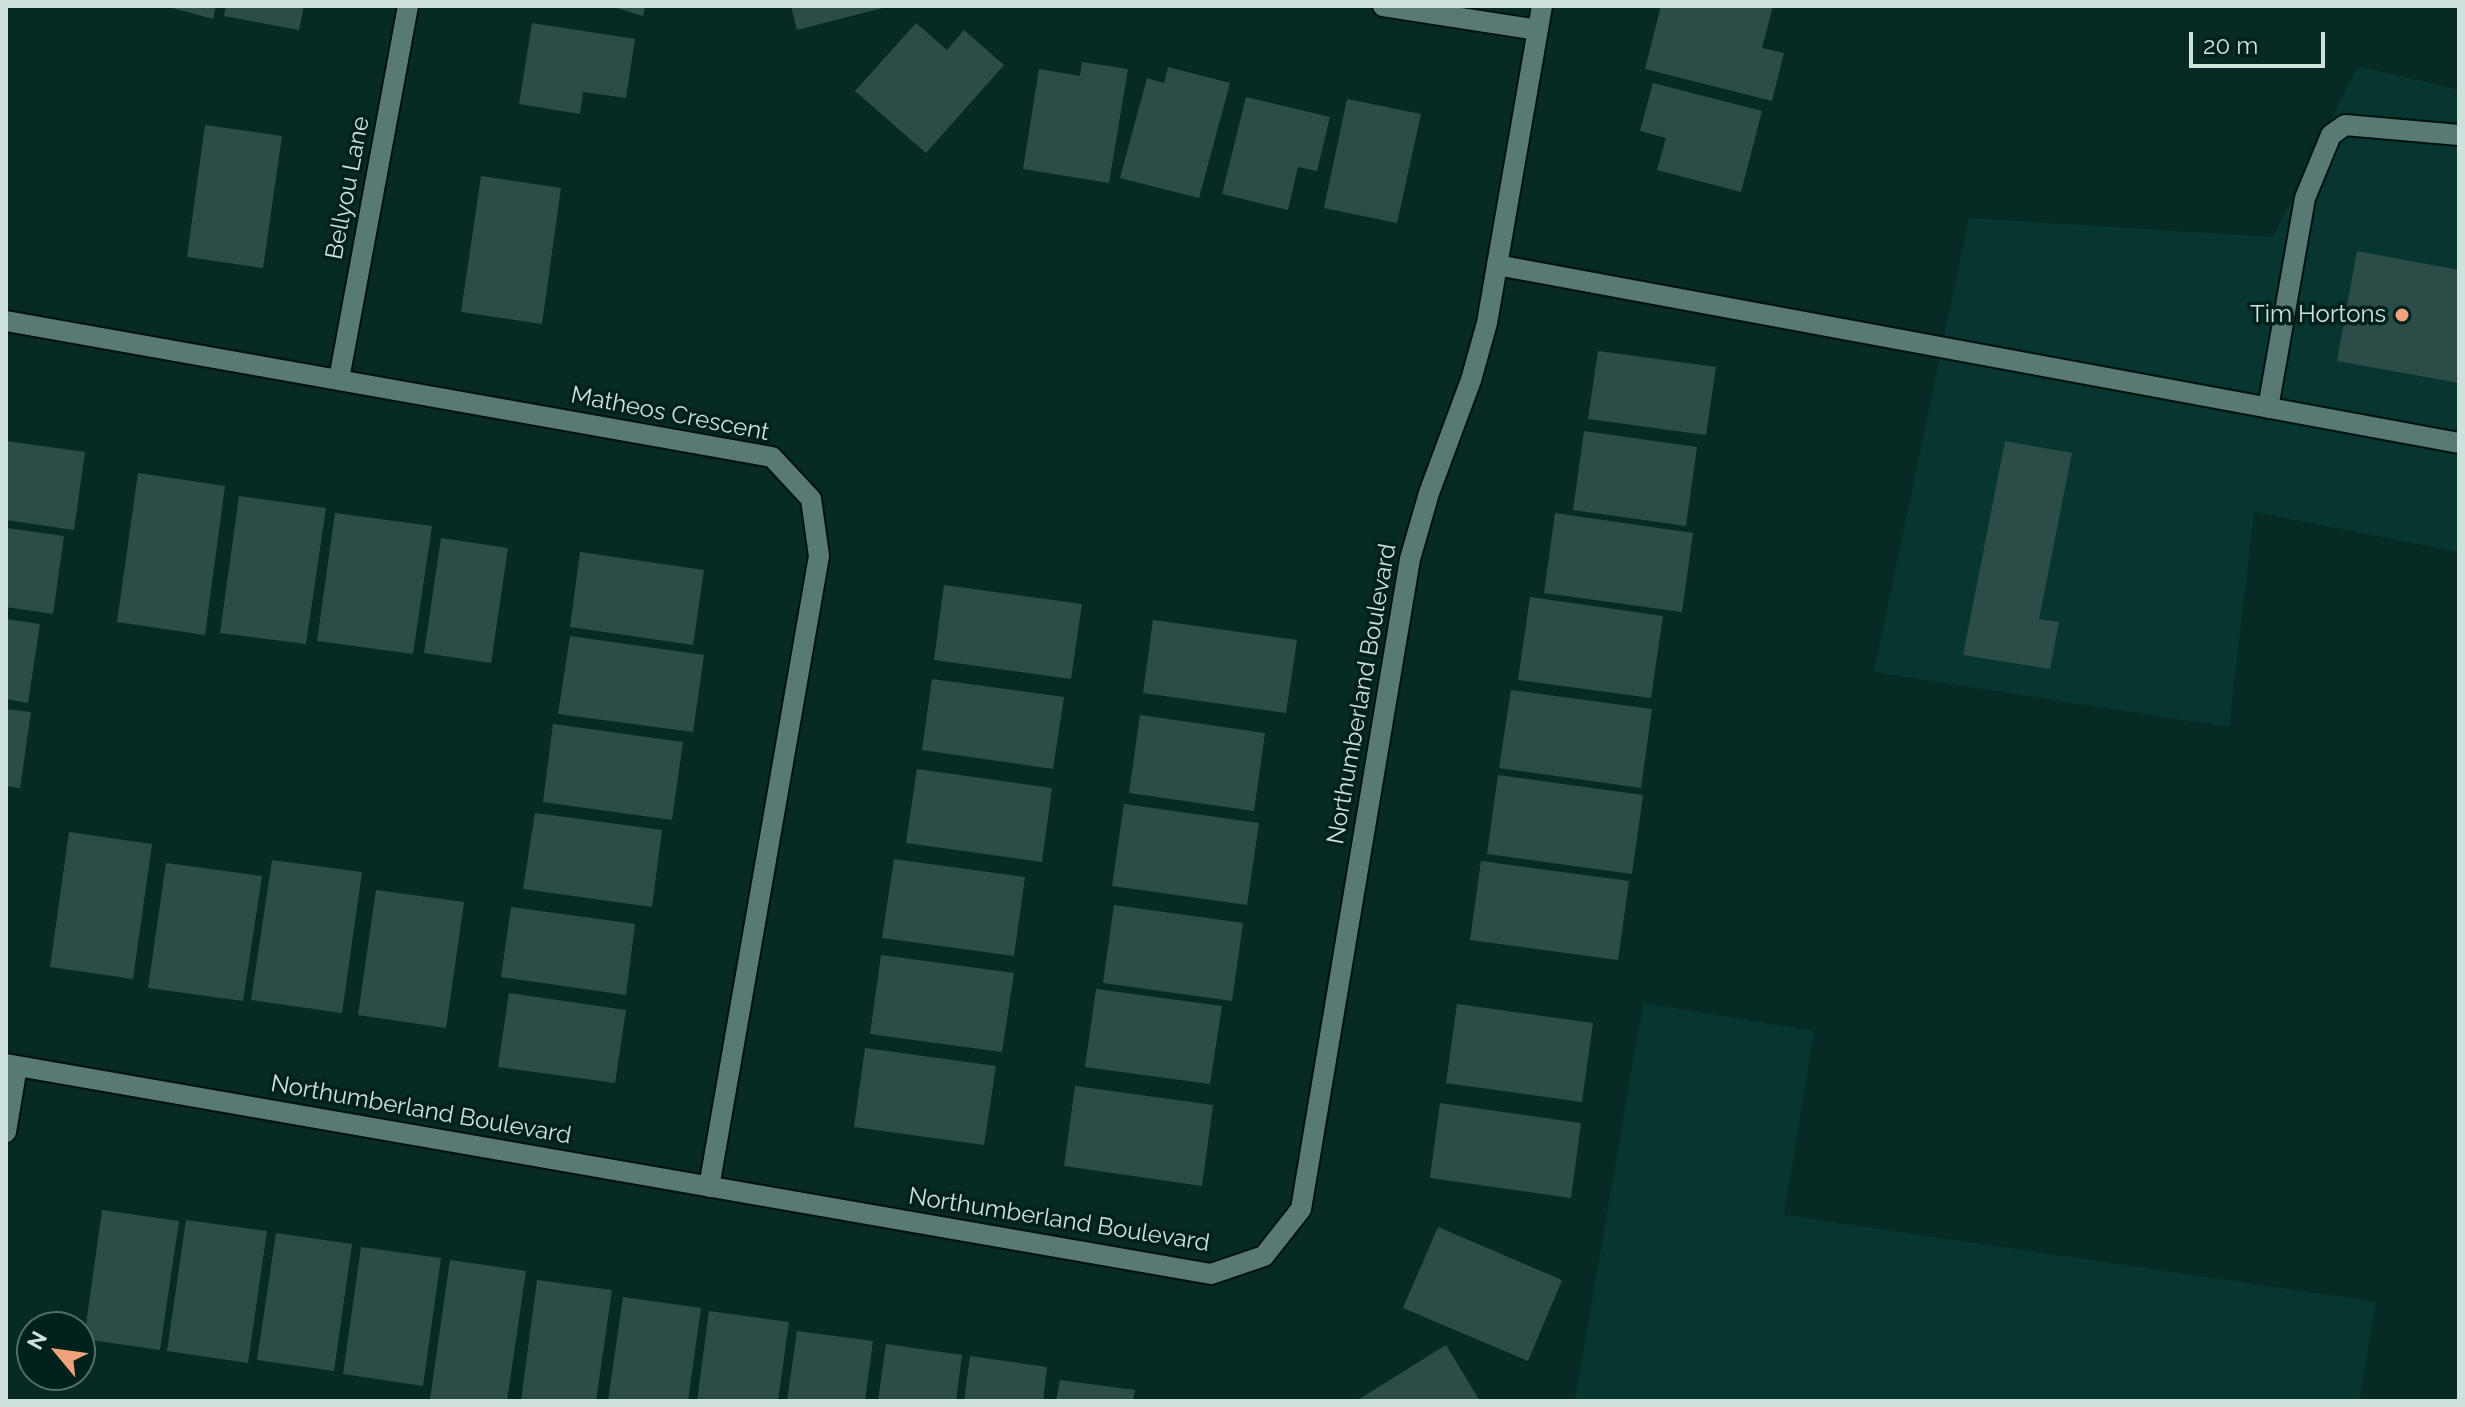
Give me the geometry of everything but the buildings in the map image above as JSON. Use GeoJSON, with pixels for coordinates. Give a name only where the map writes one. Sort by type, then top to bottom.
{"type":"FeatureCollection","features":[{"type":"Feature","properties":{"kind":"street","name":"Bellyou Lane"},"geometry":{"type":"LineString","coordinates":[[339,379],[408,6]]}},
{"type":"Feature","properties":{"kind":"street"},"geometry":{"type":"LineString","coordinates":[[1383,6],[1538,30]]}},
{"type":"Feature","properties":{"kind":"street","name":"Northumberland Boulevard"},"geometry":{"type":"LineString","coordinates":[[6,1132],[12,1065],[1211,1274],[1264,1256],[1301,1209],[1410,559],[1429,493],[1471,380],[1487,323],[1542,6]]}},
{"type":"Feature","properties":{"kind":"street"},"geometry":{"type":"LineString","coordinates":[[2268,408],[2305,198],[2331,135],[2345,125],[2459,135]]}},
{"type":"Feature","properties":{"kind":"street"},"geometry":{"type":"LineString","coordinates":[[1497,265],[2459,443]]}},
{"type":"Feature","properties":{"kind":"street","name":"Matheos Crescent"},"geometry":{"type":"LineString","coordinates":[[6,321],[772,457],[811,499],[819,556],[709,1187]]}},
{"type":"Feature","properties":{"kind":"shaded area"},"geometry":{"type":"Polygon","coordinates":[[[2358,66],[2459,90],[2459,552],[2254,512],[2229,727],[1874,672],[1969,218],[2273,237],[2358,66]]]}},
{"type":"Feature","properties":{"kind":"shaded area"},"geometry":{"type":"Polygon","coordinates":[[[1643,1003],[1814,1031],[1784,1215],[2376,1302],[2359,1401],[1575,1401],[1643,1003]]]}},
{"type":"Feature","properties":{"kind":"place","name":"Tim Hortons"},"geometry":{"type":"Point","coordinates":[2402,315]}}]}
